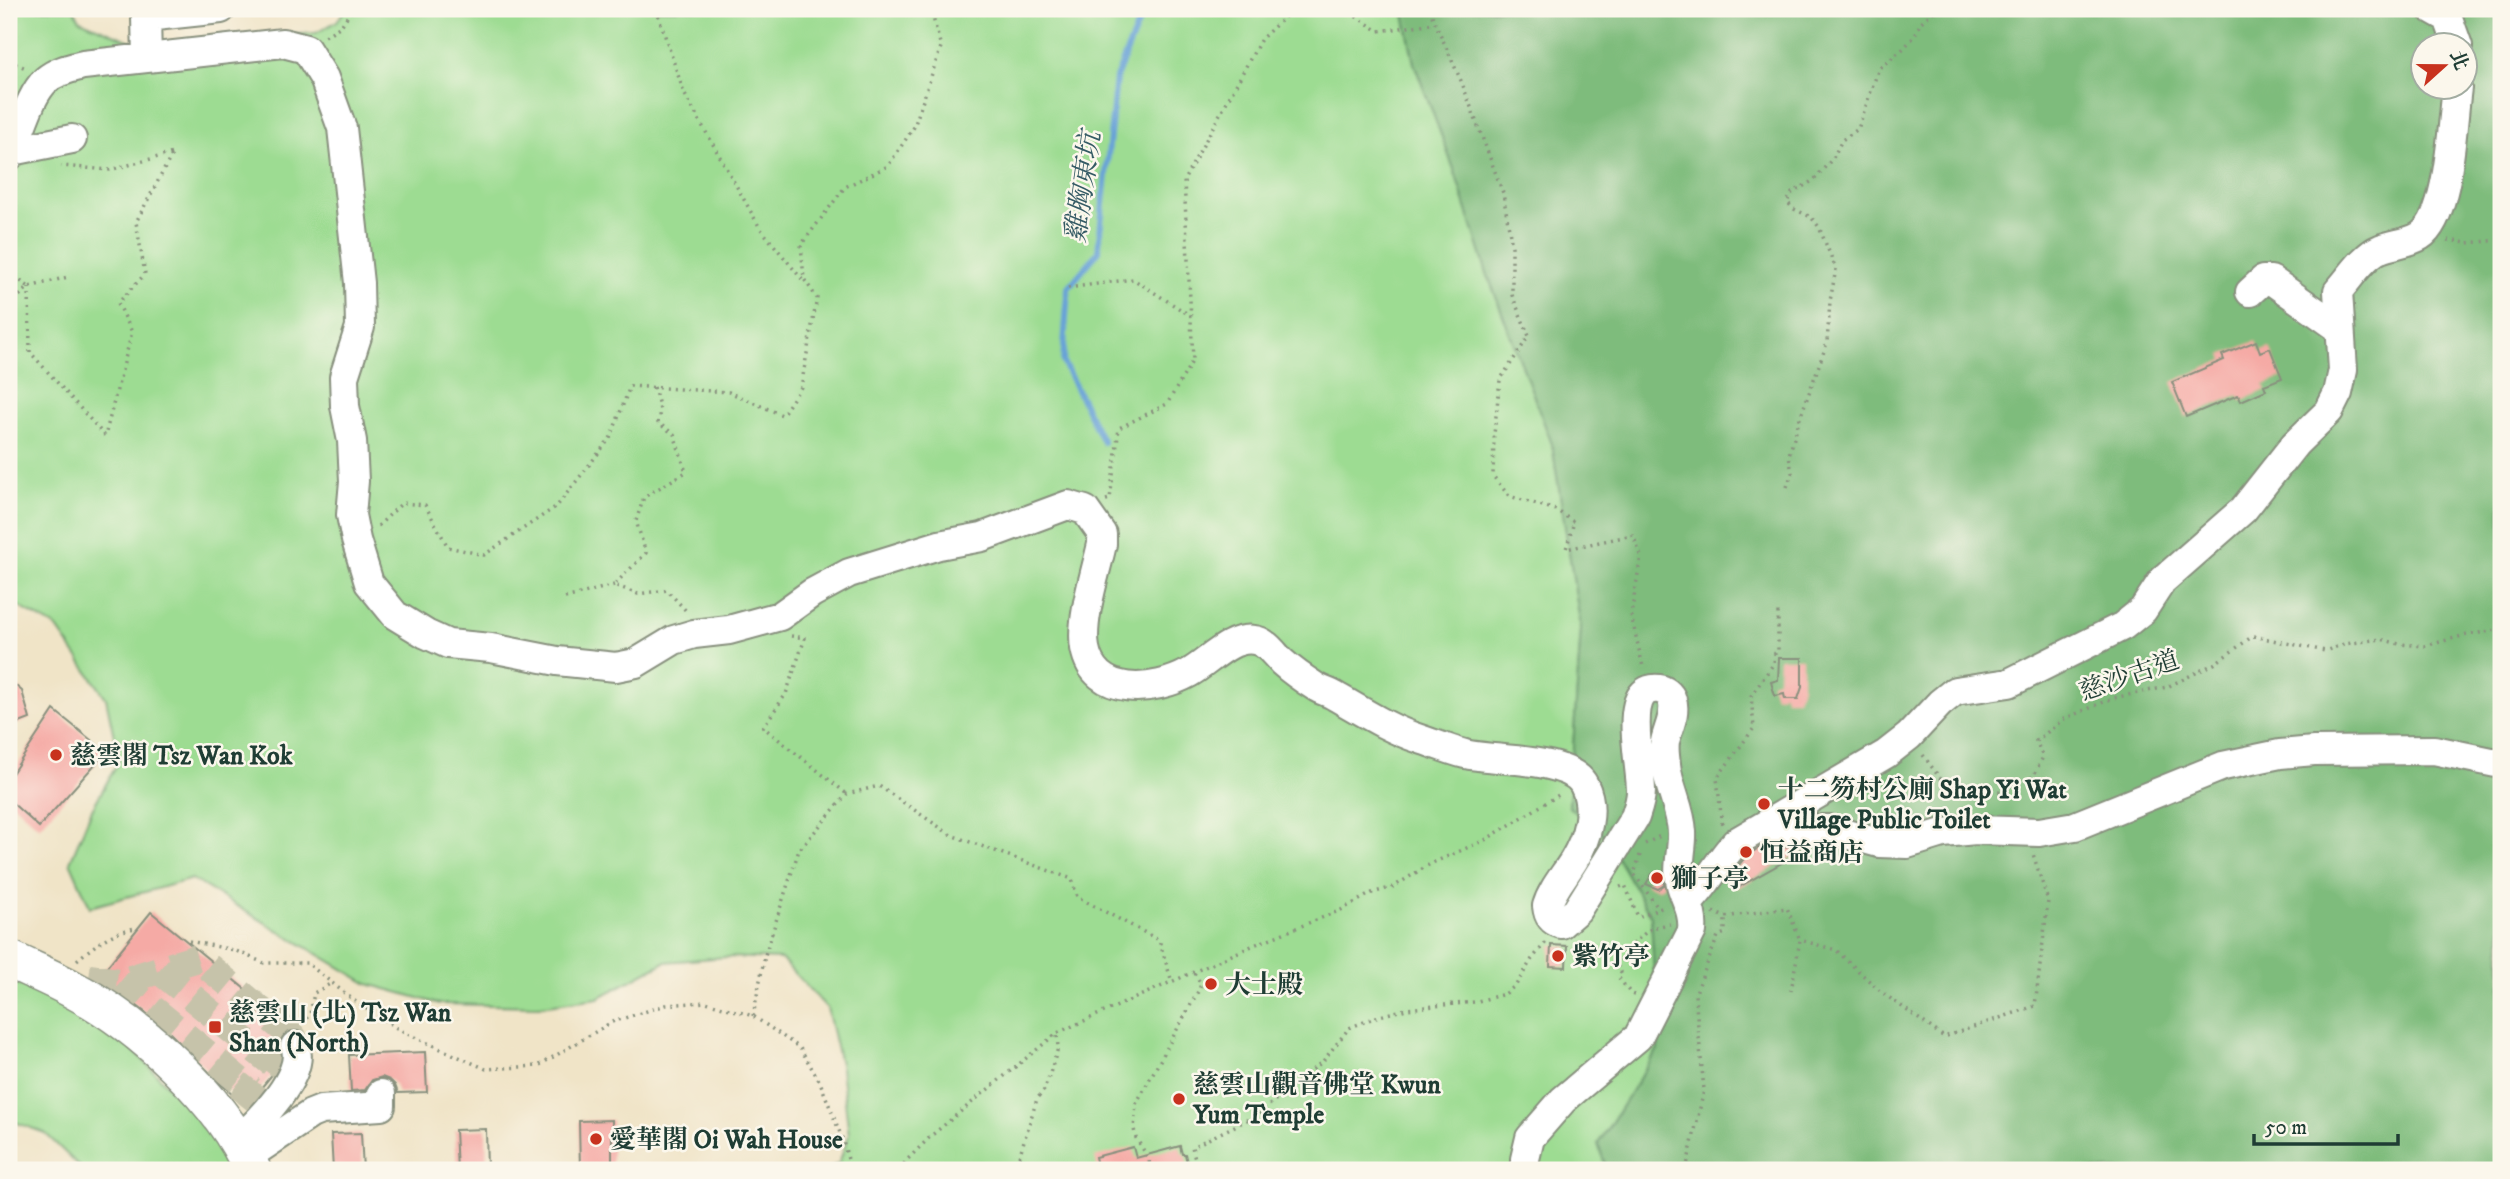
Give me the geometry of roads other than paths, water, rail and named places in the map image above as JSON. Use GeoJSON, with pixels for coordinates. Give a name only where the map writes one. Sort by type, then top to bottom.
{"type":"FeatureCollection","features":[{"type":"Feature","properties":{"kind":"main road"},"geometry":{"type":"LineString","coordinates":[[9,959],[78,978],[180,1072],[240,1139]]}},
{"type":"Feature","properties":{"kind":"street"},"geometry":{"type":"LineString","coordinates":[[147,58],[146,17],[220,9]]}},
{"type":"Feature","properties":{"kind":"street"},"geometry":{"type":"LineString","coordinates":[[2432,9],[2448,18],[2453,32]]}},
{"type":"Feature","properties":{"kind":"street"},"geometry":{"type":"LineString","coordinates":[[10,154],[39,90],[49,77],[83,65],[283,43],[306,49],[324,78],[342,128],[359,283],[360,327],[344,377],[345,406],[352,441],[354,481],[351,515],[356,540],[369,583],[395,615],[447,644],[616,667],[636,663],[674,640],[706,632],[729,630],[780,616],[812,593],[849,573],[939,545],[982,537],[1068,505],[1085,510],[1102,534],[1086,615],[1085,648],[1092,667],[1098,674],[1121,688],[1160,685],[1189,673],[1229,646],[1255,639],[1271,648],[1283,662],[1317,688],[1396,731],[1465,754],[1567,769],[1582,781],[1589,801],[1587,827],[1574,860],[1547,906],[1547,914],[1552,921],[1560,924],[1577,910],[1629,828],[1640,804],[1636,739],[1638,702],[1644,692],[1652,688],[1663,690],[1672,700],[1673,710],[1665,743],[1665,755],[1667,774],[1678,807],[1682,831],[1678,910]]}},
{"type":"Feature","properties":{"kind":"street"},"geometry":{"type":"LineString","coordinates":[[1678,910],[1703,889],[1725,854],[1736,842],[1886,754],[1909,736],[1955,691],[2009,683],[2123,626],[2143,610],[2162,581],[2243,510],[2295,444],[2329,411],[2338,393],[2343,370],[2339,291],[2376,250],[2419,237],[2435,219],[2441,206],[2454,102]]}},
{"type":"Feature","properties":{"kind":"street"},"geometry":{"type":"LineString","coordinates":[[10,154],[72,139]]}},
{"type":"Feature","properties":{"kind":"street"},"geometry":{"type":"LineString","coordinates":[[2250,292],[2263,280],[2271,280],[2340,329]]}},
{"type":"Feature","properties":{"kind":"street"},"geometry":{"type":"LineString","coordinates":[[1758,830],[1828,829],[1879,843],[1906,844],[1943,833],[1976,830],[2026,832],[2075,826],[2223,766],[2280,754],[2314,751],[2434,750],[2501,764]]}},
{"type":"Feature","properties":{"kind":"street"},"geometry":{"type":"LineString","coordinates":[[1525,1170],[1531,1138],[1563,1100],[1638,1037],[1692,931],[1692,914],[1678,910]]}},
{"type":"Feature","properties":{"kind":"street"},"geometry":{"type":"LineString","coordinates":[[240,1139],[266,1113],[295,1049]]}},
{"type":"Feature","properties":{"kind":"street"},"geometry":{"type":"LineString","coordinates":[[240,1139],[321,1110],[381,1105],[381,1094]]}},
{"type":"Feature","properties":{"kind":"waterway","name":"雞胸東坑"},"geometry":{"type":"LineString","coordinates":[[1103,442],[1063,362],[1068,288],[1098,252],[1116,78],[1144,9]]}},
{"type":"Feature","properties":{"kind":"tunnel"},"geometry":{"type":"LineString","coordinates":[[89,978],[120,982],[198,958],[293,1037],[238,1106]]}},
{"type":"Feature","properties":{"kind":"tunnel"},"geometry":{"type":"LineString","coordinates":[[159,970],[272,1063]]}},
{"type":"Feature","properties":{"kind":"tunnel"},"geometry":{"type":"LineString","coordinates":[[120,982],[251,1090]]}},
{"type":"Feature","properties":{"kind":"place","name":"慈雲閣 Tsz Wan Kok"},"geometry":{"type":"Point","coordinates":[56,755]}},
{"type":"Feature","properties":{"kind":"place","name":"十二笏村公廁 Shap Yi Wat Village Public Toilet"},"geometry":{"type":"Point","coordinates":[1764,804]}},
{"type":"Feature","properties":{"kind":"place","name":"恒益商店"},"geometry":{"type":"Point","coordinates":[1746,852]}},
{"type":"Feature","properties":{"kind":"place","name":"獅子亭"},"geometry":{"type":"Point","coordinates":[1657,878]}},
{"type":"Feature","properties":{"kind":"place","name":"紫竹亭"},"geometry":{"type":"Point","coordinates":[1558,956]}},
{"type":"Feature","properties":{"kind":"place","name":"大士殿"},"geometry":{"type":"Point","coordinates":[1211,984]}},
{"type":"Feature","properties":{"kind":"place","name":"慈雲山 (北) Tsz Wan Shan (North)"},"geometry":{"type":"Point","coordinates":[215,1027]}},
{"type":"Feature","properties":{"kind":"place","name":"慈雲山觀音佛堂 Kwun Yum Temple"},"geometry":{"type":"Point","coordinates":[1179,1099]}},
{"type":"Feature","properties":{"kind":"place","name":"愛華閣 Oi Wah House"},"geometry":{"type":"Point","coordinates":[596,1139]}}]}
